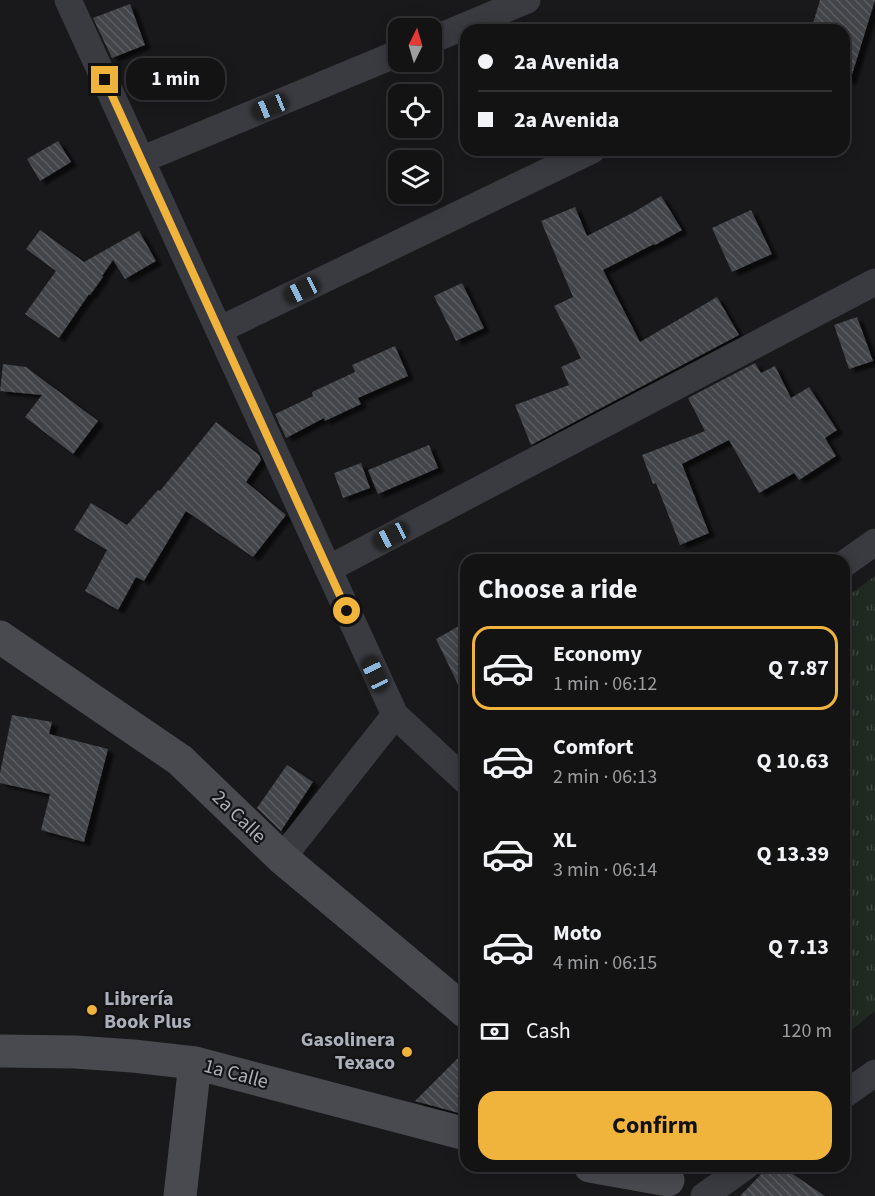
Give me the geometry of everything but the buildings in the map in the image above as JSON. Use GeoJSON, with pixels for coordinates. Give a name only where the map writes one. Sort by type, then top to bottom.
{"type":"FeatureCollection","features":[{"type":"Feature","properties":{"kind":"main road","name":"2a Calle"},"geometry":{"type":"LineString","coordinates":[[0,637],[180,760],[282,858],[460,1007]]}},
{"type":"Feature","properties":{"kind":"main road","name":"1a Calle"},"geometry":{"type":"LineString","coordinates":[[0,1051],[75,1052],[195,1063],[460,1132]]}},
{"type":"Feature","properties":{"kind":"main road"},"geometry":{"type":"LineString","coordinates":[[180,1196],[195,1063]]}},
{"type":"Feature","properties":{"kind":"main road"},"geometry":{"type":"LineString","coordinates":[[624,1172],[669,1180]]}},
{"type":"Feature","properties":{"kind":"street"},"geometry":{"type":"LineString","coordinates":[[68,0],[394,715],[460,776]]}},
{"type":"Feature","properties":{"kind":"street"},"geometry":{"type":"LineString","coordinates":[[470,24],[527,0]]}},
{"type":"Feature","properties":{"kind":"street"},"geometry":{"type":"LineString","coordinates":[[442,36],[460,28]]}},
{"type":"Feature","properties":{"kind":"street"},"geometry":{"type":"LineString","coordinates":[[141,160],[388,58]]}},
{"type":"Feature","properties":{"kind":"street"},"geometry":{"type":"LineString","coordinates":[[219,330],[580,156]]}},
{"type":"Feature","properties":{"kind":"street"},"geometry":{"type":"LineString","coordinates":[[328,569],[875,282]]}},
{"type":"Feature","properties":{"kind":"street"},"geometry":{"type":"LineString","coordinates":[[850,560],[875,542]]}},
{"type":"Feature","properties":{"kind":"street"},"geometry":{"type":"LineString","coordinates":[[282,858],[394,715]]}},
{"type":"Feature","properties":{"kind":"street"},"geometry":{"type":"LineString","coordinates":[[850,1091],[875,1072]]}},
{"type":"Feature","properties":{"kind":"street"},"geometry":{"type":"LineString","coordinates":[[704,1196],[738,1172]]}},
{"type":"Feature","properties":{"kind":"green space"},"geometry":{"type":"Polygon","coordinates":[[[875,576],[875,1011],[850,1031],[850,594],[875,576]]]}},
{"type":"Feature","properties":{"kind":"place","name":"Librería Book Plus"},"geometry":{"type":"Point","coordinates":[92,1010]}},
{"type":"Feature","properties":{"kind":"place","name":"Gasolinera Texaco"},"geometry":{"type":"Point","coordinates":[407,1052]}},
{"type":"Feature","properties":{"kind":"route"},"geometry":{"type":"LineString","coordinates":[[105,80],[347,611]]}}]}
